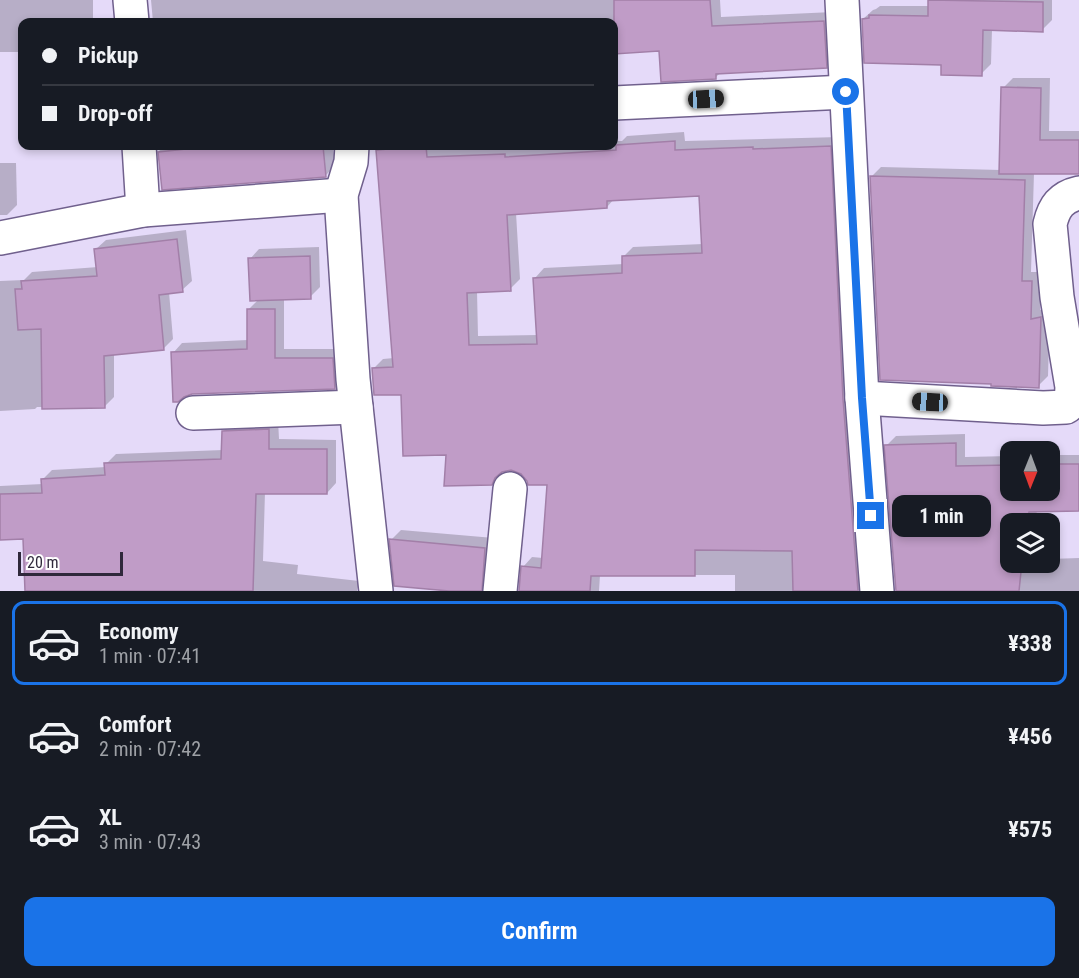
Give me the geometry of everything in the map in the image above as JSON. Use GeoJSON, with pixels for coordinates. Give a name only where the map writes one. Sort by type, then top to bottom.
{"type":"FeatureCollection","features":[{"type":"Feature","properties":{"kind":"street"},"geometry":{"type":"LineString","coordinates":[[130,0],[132,18]]}},
{"type":"Feature","properties":{"kind":"street"},"geometry":{"type":"LineString","coordinates":[[842,0],[862,398],[877,591]]}},
{"type":"Feature","properties":{"kind":"street"},"geometry":{"type":"LineString","coordinates":[[618,103],[846,92]]}},
{"type":"Feature","properties":{"kind":"street"},"geometry":{"type":"LineString","coordinates":[[139,150],[143,210]]}},
{"type":"Feature","properties":{"kind":"street"},"geometry":{"type":"LineString","coordinates":[[352,150],[351,162],[341,195],[356,407],[376,591]]}},
{"type":"Feature","properties":{"kind":"street"},"geometry":{"type":"LineString","coordinates":[[862,398],[1043,408],[1066,407],[1071,403],[1072,387],[1057,297],[1050,224],[1056,207],[1066,198],[1079,193]]}},
{"type":"Feature","properties":{"kind":"street"},"geometry":{"type":"LineString","coordinates":[[0,238],[143,210],[341,195]]}},
{"type":"Feature","properties":{"kind":"street"},"geometry":{"type":"LineString","coordinates":[[193,413],[356,407]]}},
{"type":"Feature","properties":{"kind":"street"},"geometry":{"type":"LineString","coordinates":[[500,591],[510,489]]}},
{"type":"Feature","properties":{"kind":"building"},"geometry":{"type":"Polygon","coordinates":[[[614,0],[710,0],[712,26],[824,21],[827,68],[716,74],[716,79],[661,82],[659,51],[618,54],[618,18],[614,18],[614,0]]]}},
{"type":"Feature","properties":{"kind":"building"},"geometry":{"type":"Polygon","coordinates":[[[928,0],[1043,2],[1043,32],[983,30],[982,76],[941,75],[941,65],[864,63],[862,19],[869,18],[869,15],[928,16],[928,0]]]}},
{"type":"Feature","properties":{"kind":"building"},"geometry":{"type":"Polygon","coordinates":[[[1001,87],[1041,88],[1040,140],[1079,140],[1079,174],[999,174],[1001,87]]]}},
{"type":"Feature","properties":{"kind":"building"},"geometry":{"type":"Polygon","coordinates":[[[675,141],[675,150],[831,146],[843,399],[858,591],[793,591],[792,551],[695,550],[695,576],[591,576],[590,591],[519,591],[521,566],[541,568],[547,485],[528,485],[521,474],[511,470],[502,472],[495,478],[492,485],[444,486],[446,455],[403,456],[401,395],[374,395],[372,368],[393,367],[376,150],[426,150],[427,157],[505,154],[505,157],[618,150],[618,145],[675,141]],[[699,196],[607,201],[607,208],[507,215],[511,291],[467,293],[469,345],[537,344],[533,278],[622,273],[622,256],[702,253],[699,196]]]}},
{"type":"Feature","properties":{"kind":"building"},"geometry":{"type":"Polygon","coordinates":[[[323,150],[326,177],[162,190],[158,152],[323,150]]]}},
{"type":"Feature","properties":{"kind":"building"},"geometry":{"type":"Polygon","coordinates":[[[870,176],[1025,180],[1022,281],[1032,281],[1031,319],[1041,317],[1039,388],[880,380],[870,176]]]}},
{"type":"Feature","properties":{"kind":"building"},"geometry":{"type":"Polygon","coordinates":[[[177,239],[183,292],[159,295],[164,350],[104,356],[105,408],[42,409],[41,329],[18,330],[15,289],[22,289],[21,281],[97,276],[94,249],[177,239]]]}},
{"type":"Feature","properties":{"kind":"building"},"geometry":{"type":"Polygon","coordinates":[[[310,256],[311,299],[250,301],[248,258],[310,256]]]}},
{"type":"Feature","properties":{"kind":"building"},"geometry":{"type":"Polygon","coordinates":[[[247,309],[275,309],[275,358],[333,358],[335,389],[192,394],[178,402],[173,402],[171,352],[247,349],[247,309]]]}},
{"type":"Feature","properties":{"kind":"building"},"geometry":{"type":"Polygon","coordinates":[[[269,429],[269,449],[327,449],[327,494],[256,494],[253,591],[25,591],[23,539],[0,540],[0,494],[42,493],[41,479],[105,475],[104,463],[221,459],[222,431],[269,429]]]}},
{"type":"Feature","properties":{"kind":"building"},"geometry":{"type":"Polygon","coordinates":[[[956,443],[956,466],[1000,465],[1000,501],[1060,501],[1060,464],[1079,464],[1079,511],[1000,513],[1000,573],[1021,573],[1019,591],[896,591],[884,445],[956,443]]]}},
{"type":"Feature","properties":{"kind":"building"},"geometry":{"type":"Polygon","coordinates":[[[389,539],[485,548],[482,591],[449,591],[394,586],[389,539]]]}},
{"type":"Feature","properties":{"kind":"route"},"geometry":{"type":"LineString","coordinates":[[846,92],[862,398],[871,516]]}}]}
